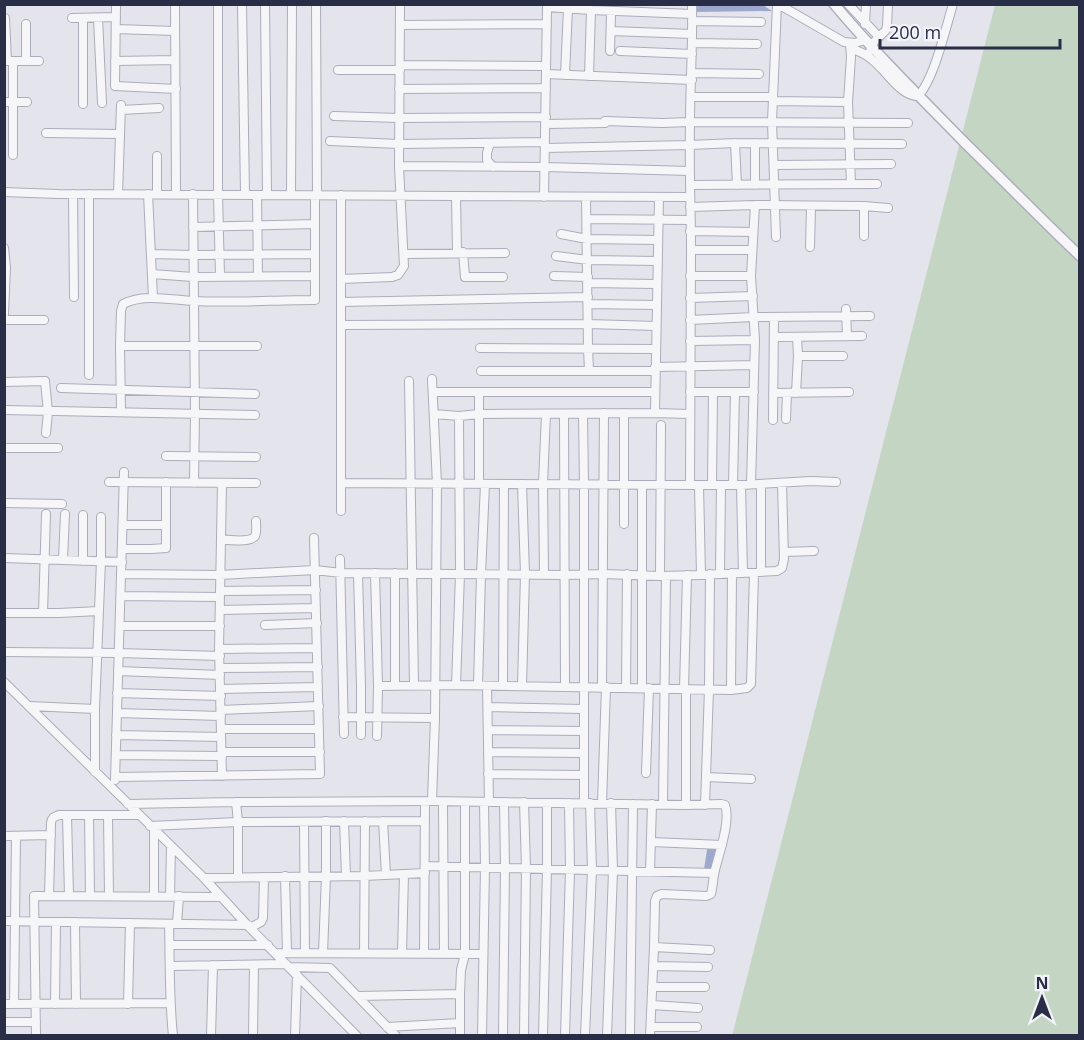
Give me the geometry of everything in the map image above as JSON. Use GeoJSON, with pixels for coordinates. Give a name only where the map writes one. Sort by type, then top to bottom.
{"type":"FeatureCollection","features":[{"type":"Feature","properties":{"kind":"street"},"geometry":{"type":"LineString","coordinates":[[116,4],[115,86],[176,89]]}},
{"type":"Feature","properties":{"kind":"street"},"geometry":{"type":"LineString","coordinates":[[175,4],[176,194]]}},
{"type":"Feature","properties":{"kind":"street"},"geometry":{"type":"LineString","coordinates":[[218,4],[220,276]]}},
{"type":"Feature","properties":{"kind":"street"},"geometry":{"type":"LineString","coordinates":[[242,4],[245,194]]}},
{"type":"Feature","properties":{"kind":"street"},"geometry":{"type":"LineString","coordinates":[[265,4],[267,195]]}},
{"type":"Feature","properties":{"kind":"street"},"geometry":{"type":"LineString","coordinates":[[291,195],[292,4]]}},
{"type":"Feature","properties":{"kind":"street"},"geometry":{"type":"LineString","coordinates":[[121,412],[120,346],[123,304],[130,300],[153,298],[194,301],[315,300],[318,99],[316,4]]}},
{"type":"Feature","properties":{"kind":"street"},"geometry":{"type":"LineString","coordinates":[[341,279],[398,275],[404,266],[399,166],[400,4]]}},
{"type":"Feature","properties":{"kind":"street"},"geometry":{"type":"LineString","coordinates":[[690,485],[692,4]]}},
{"type":"Feature","properties":{"kind":"street"},"geometry":{"type":"LineString","coordinates":[[776,237],[772,122],[778,4],[850,46],[868,48]]}},
{"type":"Feature","properties":{"kind":"street"},"geometry":{"type":"LineString","coordinates":[[834,4],[868,48],[1080,256]]}},
{"type":"Feature","properties":{"kind":"street"},"geometry":{"type":"LineString","coordinates":[[848,4],[879,37]]}},
{"type":"Feature","properties":{"kind":"street"},"geometry":{"type":"LineString","coordinates":[[865,24],[866,4]]}},
{"type":"Feature","properties":{"kind":"street"},"geometry":{"type":"LineString","coordinates":[[868,48],[884,33],[887,26],[888,4]]}},
{"type":"Feature","properties":{"kind":"street"},"geometry":{"type":"LineString","coordinates":[[918,96],[922,93],[932,70],[953,4]]}},
{"type":"Feature","properties":{"kind":"street"},"geometry":{"type":"LineString","coordinates":[[544,196],[547,7],[761,22]]}},
{"type":"Feature","properties":{"kind":"street"},"geometry":{"type":"LineString","coordinates":[[565,75],[568,8]]}},
{"type":"Feature","properties":{"kind":"street"},"geometry":{"type":"LineString","coordinates":[[589,76],[591,10]]}},
{"type":"Feature","properties":{"kind":"street"},"geometry":{"type":"LineString","coordinates":[[610,51],[611,15]]}},
{"type":"Feature","properties":{"kind":"street"},"geometry":{"type":"LineString","coordinates":[[5,18],[13,155]]}},
{"type":"Feature","properties":{"kind":"street"},"geometry":{"type":"LineString","coordinates":[[72,18],[116,18]]}},
{"type":"Feature","properties":{"kind":"street"},"geometry":{"type":"LineString","coordinates":[[83,18],[83,104]]}},
{"type":"Feature","properties":{"kind":"street"},"geometry":{"type":"LineString","coordinates":[[98,18],[102,103]]}},
{"type":"Feature","properties":{"kind":"street"},"geometry":{"type":"LineString","coordinates":[[26,24],[26,61]]}},
{"type":"Feature","properties":{"kind":"street"},"geometry":{"type":"LineString","coordinates":[[400,25],[547,24]]}},
{"type":"Feature","properties":{"kind":"street"},"geometry":{"type":"LineString","coordinates":[[116,29],[175,31]]}},
{"type":"Feature","properties":{"kind":"street"},"geometry":{"type":"LineString","coordinates":[[611,31],[757,44]]}},
{"type":"Feature","properties":{"kind":"street"},"geometry":{"type":"LineString","coordinates":[[850,46],[868,48]]}},
{"type":"Feature","properties":{"kind":"street"},"geometry":{"type":"LineString","coordinates":[[850,46],[851,184]]}},
{"type":"Feature","properties":{"kind":"street"},"geometry":{"type":"LineString","coordinates":[[620,51],[692,54]]}},
{"type":"Feature","properties":{"kind":"street"},"geometry":{"type":"LineString","coordinates":[[116,61],[175,60]]}},
{"type":"Feature","properties":{"kind":"street"},"geometry":{"type":"LineString","coordinates":[[8,61],[39,61]]}},
{"type":"Feature","properties":{"kind":"street"},"geometry":{"type":"LineString","coordinates":[[338,70],[400,68],[546,70],[565,75],[589,76],[759,74]]}},
{"type":"Feature","properties":{"kind":"street"},"geometry":{"type":"LineString","coordinates":[[399,89],[546,88]]}},
{"type":"Feature","properties":{"kind":"street"},"geometry":{"type":"LineString","coordinates":[[692,97],[849,102]]}},
{"type":"Feature","properties":{"kind":"street"},"geometry":{"type":"LineString","coordinates":[[9,102],[27,102]]}},
{"type":"Feature","properties":{"kind":"street"},"geometry":{"type":"LineString","coordinates":[[118,194],[121,107],[159,108]]}},
{"type":"Feature","properties":{"kind":"street"},"geometry":{"type":"LineString","coordinates":[[334,116],[662,123],[908,123]]}},
{"type":"Feature","properties":{"kind":"street"},"geometry":{"type":"LineString","coordinates":[[46,133],[120,134]]}},
{"type":"Feature","properties":{"kind":"street"},"geometry":{"type":"LineString","coordinates":[[330,141],[545,145],[902,144]]}},
{"type":"Feature","properties":{"kind":"street"},"geometry":{"type":"LineString","coordinates":[[489,143],[486,153],[487,160],[493,167]]}},
{"type":"Feature","properties":{"kind":"street"},"geometry":{"type":"LineString","coordinates":[[735,143],[736,185]]}},
{"type":"Feature","properties":{"kind":"street"},"geometry":{"type":"LineString","coordinates":[[755,143],[755,184]]}},
{"type":"Feature","properties":{"kind":"street"},"geometry":{"type":"LineString","coordinates":[[153,298],[151,254],[156,156]]}},
{"type":"Feature","properties":{"kind":"street"},"geometry":{"type":"LineString","coordinates":[[774,165],[891,164]]}},
{"type":"Feature","properties":{"kind":"street"},"geometry":{"type":"LineString","coordinates":[[399,166],[690,171]]}},
{"type":"Feature","properties":{"kind":"street"},"geometry":{"type":"LineString","coordinates":[[690,185],[877,184]]}},
{"type":"Feature","properties":{"kind":"street"},"geometry":{"type":"LineString","coordinates":[[4,192],[690,197]]}},
{"type":"Feature","properties":{"kind":"street"},"geometry":{"type":"LineString","coordinates":[[73,194],[74,297]]}},
{"type":"Feature","properties":{"kind":"street"},"geometry":{"type":"LineString","coordinates":[[89,194],[89,375]]}},
{"type":"Feature","properties":{"kind":"street"},"geometry":{"type":"LineString","coordinates":[[193,194],[194,483]]}},
{"type":"Feature","properties":{"kind":"street"},"geometry":{"type":"LineString","coordinates":[[257,195],[258,276]]}},
{"type":"Feature","properties":{"kind":"street"},"geometry":{"type":"LineString","coordinates":[[341,195],[341,511]]}},
{"type":"Feature","properties":{"kind":"street"},"geometry":{"type":"LineString","coordinates":[[456,196],[460,253],[465,277],[503,277]]}},
{"type":"Feature","properties":{"kind":"street"},"geometry":{"type":"LineString","coordinates":[[586,197],[589,371]]}},
{"type":"Feature","properties":{"kind":"street"},"geometry":{"type":"LineString","coordinates":[[654,413],[659,197]]}},
{"type":"Feature","properties":{"kind":"street"},"geometry":{"type":"LineString","coordinates":[[751,484],[754,392],[752,250],[755,206]]}},
{"type":"Feature","properties":{"kind":"street"},"geometry":{"type":"LineString","coordinates":[[690,207],[864,206],[888,208]]}},
{"type":"Feature","properties":{"kind":"street"},"geometry":{"type":"LineString","coordinates":[[864,206],[864,236]]}},
{"type":"Feature","properties":{"kind":"street"},"geometry":{"type":"LineString","coordinates":[[810,247],[811,207]]}},
{"type":"Feature","properties":{"kind":"street"},"geometry":{"type":"LineString","coordinates":[[587,219],[690,220]]}},
{"type":"Feature","properties":{"kind":"street"},"geometry":{"type":"LineString","coordinates":[[193,227],[315,224]]}},
{"type":"Feature","properties":{"kind":"street"},"geometry":{"type":"LineString","coordinates":[[690,231],[753,232]]}},
{"type":"Feature","properties":{"kind":"street"},"geometry":{"type":"LineString","coordinates":[[561,234],[587,239],[658,240]]}},
{"type":"Feature","properties":{"kind":"street"},"geometry":{"type":"LineString","coordinates":[[4,248],[6,267],[4,314]]}},
{"type":"Feature","properties":{"kind":"street"},"geometry":{"type":"LineString","coordinates":[[691,250],[752,250]]}},
{"type":"Feature","properties":{"kind":"street"},"geometry":{"type":"LineString","coordinates":[[404,254],[505,253]]}},
{"type":"Feature","properties":{"kind":"street"},"geometry":{"type":"LineString","coordinates":[[151,254],[315,254]]}},
{"type":"Feature","properties":{"kind":"street"},"geometry":{"type":"LineString","coordinates":[[556,256],[588,260],[657,261]]}},
{"type":"Feature","properties":{"kind":"street"},"geometry":{"type":"LineString","coordinates":[[152,274],[315,276]]}},
{"type":"Feature","properties":{"kind":"street"},"geometry":{"type":"LineString","coordinates":[[554,276],[657,284]]}},
{"type":"Feature","properties":{"kind":"street"},"geometry":{"type":"LineString","coordinates":[[690,276],[752,276]]}},
{"type":"Feature","properties":{"kind":"street"},"geometry":{"type":"LineString","coordinates":[[690,298],[753,296]]}},
{"type":"Feature","properties":{"kind":"street"},"geometry":{"type":"LineString","coordinates":[[341,302],[588,301],[657,305]]}},
{"type":"Feature","properties":{"kind":"street"},"geometry":{"type":"LineString","coordinates":[[690,320],[846,312],[870,316]]}},
{"type":"Feature","properties":{"kind":"street"},"geometry":{"type":"LineString","coordinates":[[846,312],[847,336]]}},
{"type":"Feature","properties":{"kind":"street"},"geometry":{"type":"LineString","coordinates":[[773,420],[774,317]]}},
{"type":"Feature","properties":{"kind":"street"},"geometry":{"type":"LineString","coordinates":[[4,320],[44,320]]}},
{"type":"Feature","properties":{"kind":"street"},"geometry":{"type":"LineString","coordinates":[[341,325],[656,326]]}},
{"type":"Feature","properties":{"kind":"street"},"geometry":{"type":"LineString","coordinates":[[775,336],[862,336]]}},
{"type":"Feature","properties":{"kind":"street"},"geometry":{"type":"LineString","coordinates":[[796,337],[798,356],[796,393]]}},
{"type":"Feature","properties":{"kind":"street"},"geometry":{"type":"LineString","coordinates":[[690,341],[754,340]]}},
{"type":"Feature","properties":{"kind":"street"},"geometry":{"type":"LineString","coordinates":[[120,346],[257,346]]}},
{"type":"Feature","properties":{"kind":"street"},"geometry":{"type":"LineString","coordinates":[[480,348],[656,349]]}},
{"type":"Feature","properties":{"kind":"street"},"geometry":{"type":"LineString","coordinates":[[798,356],[843,356]]}},
{"type":"Feature","properties":{"kind":"street"},"geometry":{"type":"LineString","coordinates":[[481,371],[589,371],[754,365]]}},
{"type":"Feature","properties":{"kind":"street"},"geometry":{"type":"LineString","coordinates":[[424,953],[426,821],[435,718],[437,484],[432,379]]}},
{"type":"Feature","properties":{"kind":"street"},"geometry":{"type":"LineString","coordinates":[[4,382],[45,381],[48,412],[46,434]]}},
{"type":"Feature","properties":{"kind":"street"},"geometry":{"type":"LineString","coordinates":[[409,381],[414,685]]}},
{"type":"Feature","properties":{"kind":"street"},"geometry":{"type":"LineString","coordinates":[[62,388],[255,394]]}},
{"type":"Feature","properties":{"kind":"street"},"geometry":{"type":"LineString","coordinates":[[433,392],[655,392]]}},
{"type":"Feature","properties":{"kind":"street"},"geometry":{"type":"LineString","coordinates":[[690,392],[754,392]]}},
{"type":"Feature","properties":{"kind":"street"},"geometry":{"type":"LineString","coordinates":[[713,392],[720,573]]}},
{"type":"Feature","properties":{"kind":"street"},"geometry":{"type":"LineString","coordinates":[[735,392],[737,485],[743,573]]}},
{"type":"Feature","properties":{"kind":"street"},"geometry":{"type":"LineString","coordinates":[[479,393],[483,685],[488,707],[482,1035]]}},
{"type":"Feature","properties":{"kind":"street"},"geometry":{"type":"LineString","coordinates":[[773,393],[849,393]]}},
{"type":"Feature","properties":{"kind":"street"},"geometry":{"type":"LineString","coordinates":[[786,420],[787,393]]}},
{"type":"Feature","properties":{"kind":"street"},"geometry":{"type":"LineString","coordinates":[[4,410],[255,415]]}},
{"type":"Feature","properties":{"kind":"street"},"geometry":{"type":"LineString","coordinates":[[604,413],[604,687],[607,803],[613,871],[608,1035]]}},
{"type":"Feature","properties":{"kind":"street"},"geometry":{"type":"LineString","coordinates":[[624,413],[624,524]]}},
{"type":"Feature","properties":{"kind":"street"},"geometry":{"type":"LineString","coordinates":[[434,414],[459,416],[479,414],[690,414]]}},
{"type":"Feature","properties":{"kind":"street"},"geometry":{"type":"LineString","coordinates":[[544,574],[543,484],[546,414]]}},
{"type":"Feature","properties":{"kind":"street"},"geometry":{"type":"LineString","coordinates":[[564,414],[565,687]]}},
{"type":"Feature","properties":{"kind":"street"},"geometry":{"type":"LineString","coordinates":[[583,414],[584,775],[592,870],[585,1035]]}},
{"type":"Feature","properties":{"kind":"street"},"geometry":{"type":"LineString","coordinates":[[456,685],[460,574],[459,416]]}},
{"type":"Feature","properties":{"kind":"street"},"geometry":{"type":"LineString","coordinates":[[661,426],[660,485],[665,688],[663,804]]}},
{"type":"Feature","properties":{"kind":"street"},"geometry":{"type":"LineString","coordinates":[[4,448],[58,448]]}},
{"type":"Feature","properties":{"kind":"street"},"geometry":{"type":"LineString","coordinates":[[166,456],[256,457]]}},
{"type":"Feature","properties":{"kind":"street"},"geometry":{"type":"LineString","coordinates":[[114,791],[124,472]]}},
{"type":"Feature","properties":{"kind":"street"},"geometry":{"type":"LineString","coordinates":[[109,482],[256,483]]}},
{"type":"Feature","properties":{"kind":"street"},"geometry":{"type":"LineString","coordinates":[[122,549],[166,548],[166,482]]}},
{"type":"Feature","properties":{"kind":"street"},"geometry":{"type":"LineString","coordinates":[[341,483],[737,485],[836,482]]}},
{"type":"Feature","properties":{"kind":"street"},"geometry":{"type":"LineString","coordinates":[[222,483],[220,575],[222,776]]}},
{"type":"Feature","properties":{"kind":"street"},"geometry":{"type":"LineString","coordinates":[[121,574],[220,575],[315,570],[341,573],[663,576],[781,570],[784,552],[782,483]]}},
{"type":"Feature","properties":{"kind":"street"},"geometry":{"type":"LineString","coordinates":[[503,686],[504,484]]}},
{"type":"Feature","properties":{"kind":"street"},"geometry":{"type":"LineString","coordinates":[[522,484],[525,574],[522,686]]}},
{"type":"Feature","properties":{"kind":"street"},"geometry":{"type":"LineString","coordinates":[[378,686],[483,685],[731,690],[747,688],[751,684],[761,484]]}},
{"type":"Feature","properties":{"kind":"street"},"geometry":{"type":"LineString","coordinates":[[642,485],[646,773]]}},
{"type":"Feature","properties":{"kind":"street"},"geometry":{"type":"LineString","coordinates":[[699,485],[710,689],[705,805]]}},
{"type":"Feature","properties":{"kind":"street"},"geometry":{"type":"LineString","coordinates":[[4,503],[62,504]]}},
{"type":"Feature","properties":{"kind":"street"},"geometry":{"type":"LineString","coordinates":[[43,613],[46,514]]}},
{"type":"Feature","properties":{"kind":"street"},"geometry":{"type":"LineString","coordinates":[[63,560],[65,514]]}},
{"type":"Feature","properties":{"kind":"street"},"geometry":{"type":"LineString","coordinates":[[83,515],[83,561]]}},
{"type":"Feature","properties":{"kind":"street"},"geometry":{"type":"LineString","coordinates":[[95,772],[94,709],[101,517]]}},
{"type":"Feature","properties":{"kind":"street"},"geometry":{"type":"LineString","coordinates":[[221,539],[253,538],[256,521]]}},
{"type":"Feature","properties":{"kind":"street"},"geometry":{"type":"LineString","coordinates":[[123,525],[166,525]]}},
{"type":"Feature","properties":{"kind":"street"},"geometry":{"type":"LineString","coordinates":[[115,777],[320,774],[314,538]]}},
{"type":"Feature","properties":{"kind":"street"},"geometry":{"type":"LineString","coordinates":[[784,552],[814,551]]}},
{"type":"Feature","properties":{"kind":"street"},"geometry":{"type":"LineString","coordinates":[[4,558],[122,562]]}},
{"type":"Feature","properties":{"kind":"street"},"geometry":{"type":"LineString","coordinates":[[340,559],[344,734]]}},
{"type":"Feature","properties":{"kind":"street"},"geometry":{"type":"LineString","coordinates":[[358,573],[361,735]]}},
{"type":"Feature","properties":{"kind":"street"},"geometry":{"type":"LineString","coordinates":[[375,573],[377,736]]}},
{"type":"Feature","properties":{"kind":"street"},"geometry":{"type":"LineString","coordinates":[[395,573],[395,686]]}},
{"type":"Feature","properties":{"kind":"street"},"geometry":{"type":"LineString","coordinates":[[731,690],[732,573]]}},
{"type":"Feature","properties":{"kind":"street"},"geometry":{"type":"LineString","coordinates":[[626,688],[627,574]]}},
{"type":"Feature","properties":{"kind":"street"},"geometry":{"type":"LineString","coordinates":[[686,805],[687,575]]}},
{"type":"Feature","properties":{"kind":"street"},"geometry":{"type":"LineString","coordinates":[[121,596],[316,590]]}},
{"type":"Feature","properties":{"kind":"street"},"geometry":{"type":"LineString","coordinates":[[220,610],[316,608]]}},
{"type":"Feature","properties":{"kind":"street"},"geometry":{"type":"LineString","coordinates":[[4,613],[99,611]]}},
{"type":"Feature","properties":{"kind":"street"},"geometry":{"type":"LineString","coordinates":[[265,625],[317,623]]}},
{"type":"Feature","properties":{"kind":"street"},"geometry":{"type":"LineString","coordinates":[[120,626],[220,626]]}},
{"type":"Feature","properties":{"kind":"street"},"geometry":{"type":"LineString","coordinates":[[4,652],[220,652],[317,648]]}},
{"type":"Feature","properties":{"kind":"street"},"geometry":{"type":"LineString","coordinates":[[118,671],[220,672],[318,667]]}},
{"type":"Feature","properties":{"kind":"street"},"geometry":{"type":"LineString","coordinates":[[4,682],[204,878],[249,927],[357,1035]]}},
{"type":"Feature","properties":{"kind":"street"},"geometry":{"type":"LineString","coordinates":[[117,693],[220,692],[318,687]]}},
{"type":"Feature","properties":{"kind":"street"},"geometry":{"type":"LineString","coordinates":[[29,706],[94,709]]}},
{"type":"Feature","properties":{"kind":"street"},"geometry":{"type":"LineString","coordinates":[[117,713],[221,713],[319,706]]}},
{"type":"Feature","properties":{"kind":"street"},"geometry":{"type":"LineString","coordinates":[[488,707],[584,709]]}},
{"type":"Feature","properties":{"kind":"street"},"geometry":{"type":"LineString","coordinates":[[343,717],[435,718]]}},
{"type":"Feature","properties":{"kind":"street"},"geometry":{"type":"LineString","coordinates":[[116,735],[319,729]]}},
{"type":"Feature","properties":{"kind":"street"},"geometry":{"type":"LineString","coordinates":[[488,730],[584,730]]}},
{"type":"Feature","properties":{"kind":"street"},"geometry":{"type":"LineString","coordinates":[[116,755],[320,752]]}},
{"type":"Feature","properties":{"kind":"street"},"geometry":{"type":"LineString","coordinates":[[488,752],[584,753]]}},
{"type":"Feature","properties":{"kind":"street"},"geometry":{"type":"LineString","coordinates":[[488,774],[584,775]]}},
{"type":"Feature","properties":{"kind":"street"},"geometry":{"type":"LineString","coordinates":[[706,777],[751,779]]}},
{"type":"Feature","properties":{"kind":"street"},"geometry":{"type":"LineString","coordinates":[[236,802],[237,877]]}},
{"type":"Feature","properties":{"kind":"street"},"geometry":{"type":"LineString","coordinates":[[128,804],[236,802],[721,804],[726,807],[727,815],[710,895],[662,894],[657,896],[655,901],[650,1031],[697,1027]]}},
{"type":"Feature","properties":{"kind":"street"},"geometry":{"type":"LineString","coordinates":[[443,802],[444,954]]}},
{"type":"Feature","properties":{"kind":"street"},"geometry":{"type":"LineString","coordinates":[[460,1035],[461,970],[465,954],[465,802]]}},
{"type":"Feature","properties":{"kind":"street"},"geometry":{"type":"LineString","coordinates":[[503,1035],[504,802]]}},
{"type":"Feature","properties":{"kind":"street"},"geometry":{"type":"LineString","coordinates":[[524,802],[526,868],[524,1035]]}},
{"type":"Feature","properties":{"kind":"street"},"geometry":{"type":"LineString","coordinates":[[543,1035],[547,803]]}},
{"type":"Feature","properties":{"kind":"street"},"geometry":{"type":"LineString","coordinates":[[565,1035],[570,870],[569,803]]}},
{"type":"Feature","properties":{"kind":"street"},"geometry":{"type":"LineString","coordinates":[[630,1035],[633,804]]}},
{"type":"Feature","properties":{"kind":"street"},"geometry":{"type":"LineString","coordinates":[[650,871],[652,804]]}},
{"type":"Feature","properties":{"kind":"street"},"geometry":{"type":"LineString","coordinates":[[49,896],[52,819],[67,815],[139,815]]}},
{"type":"Feature","properties":{"kind":"street"},"geometry":{"type":"LineString","coordinates":[[67,815],[69,896]]}},
{"type":"Feature","properties":{"kind":"street"},"geometry":{"type":"LineString","coordinates":[[89,815],[90,896]]}},
{"type":"Feature","properties":{"kind":"street"},"geometry":{"type":"LineString","coordinates":[[108,815],[109,896]]}},
{"type":"Feature","properties":{"kind":"street"},"geometry":{"type":"LineString","coordinates":[[323,953],[326,821]]}},
{"type":"Feature","properties":{"kind":"street"},"geometry":{"type":"LineString","coordinates":[[344,821],[346,876]]}},
{"type":"Feature","properties":{"kind":"street"},"geometry":{"type":"LineString","coordinates":[[364,953],[365,821]]}},
{"type":"Feature","properties":{"kind":"street"},"geometry":{"type":"LineString","coordinates":[[383,821],[386,875]]}},
{"type":"Feature","properties":{"kind":"street"},"geometry":{"type":"LineString","coordinates":[[152,828],[238,822],[426,821]]}},
{"type":"Feature","properties":{"kind":"street"},"geometry":{"type":"LineString","coordinates":[[304,822],[305,953]]}},
{"type":"Feature","properties":{"kind":"street"},"geometry":{"type":"LineString","coordinates":[[152,828],[154,896]]}},
{"type":"Feature","properties":{"kind":"street"},"geometry":{"type":"LineString","coordinates":[[4,836],[51,835]]}},
{"type":"Feature","properties":{"kind":"street"},"geometry":{"type":"LineString","coordinates":[[14,1004],[16,836]]}},
{"type":"Feature","properties":{"kind":"street"},"geometry":{"type":"LineString","coordinates":[[651,842],[722,845]]}},
{"type":"Feature","properties":{"kind":"street"},"geometry":{"type":"LineString","coordinates":[[170,896],[171,846]]}},
{"type":"Feature","properties":{"kind":"street"},"geometry":{"type":"LineString","coordinates":[[204,878],[386,875],[404,874],[443,866],[714,873]]}},
{"type":"Feature","properties":{"kind":"street"},"geometry":{"type":"LineString","coordinates":[[402,953],[404,874]]}},
{"type":"Feature","properties":{"kind":"street"},"geometry":{"type":"LineString","coordinates":[[285,876],[287,952]]}},
{"type":"Feature","properties":{"kind":"street"},"geometry":{"type":"LineString","coordinates":[[4,921],[249,927],[261,922],[263,918],[264,877]]}},
{"type":"Feature","properties":{"kind":"street"},"geometry":{"type":"LineString","coordinates":[[36,1035],[34,896],[221,897]]}},
{"type":"Feature","properties":{"kind":"street"},"geometry":{"type":"LineString","coordinates":[[173,1035],[170,1003],[170,945],[179,896]]}},
{"type":"Feature","properties":{"kind":"street"},"geometry":{"type":"LineString","coordinates":[[55,1004],[56,922]]}},
{"type":"Feature","properties":{"kind":"street"},"geometry":{"type":"LineString","coordinates":[[75,922],[76,1004]]}},
{"type":"Feature","properties":{"kind":"street"},"geometry":{"type":"LineString","coordinates":[[128,1004],[130,923]]}},
{"type":"Feature","properties":{"kind":"street"},"geometry":{"type":"LineString","coordinates":[[170,945],[268,945]]}},
{"type":"Feature","properties":{"kind":"street"},"geometry":{"type":"LineString","coordinates":[[654,947],[710,950]]}},
{"type":"Feature","properties":{"kind":"street"},"geometry":{"type":"LineString","coordinates":[[275,952],[483,954]]}},
{"type":"Feature","properties":{"kind":"street"},"geometry":{"type":"LineString","coordinates":[[171,966],[254,964],[330,968],[396,1035]]}},
{"type":"Feature","properties":{"kind":"street"},"geometry":{"type":"LineString","coordinates":[[254,964],[254,1035]]}},
{"type":"Feature","properties":{"kind":"street"},"geometry":{"type":"LineString","coordinates":[[211,1035],[213,965]]}},
{"type":"Feature","properties":{"kind":"street"},"geometry":{"type":"LineString","coordinates":[[653,966],[708,967]]}},
{"type":"Feature","properties":{"kind":"street"},"geometry":{"type":"LineString","coordinates":[[295,1035],[297,975]]}},
{"type":"Feature","properties":{"kind":"street"},"geometry":{"type":"LineString","coordinates":[[652,987],[705,987]]}},
{"type":"Feature","properties":{"kind":"street"},"geometry":{"type":"LineString","coordinates":[[358,996],[460,994]]}},
{"type":"Feature","properties":{"kind":"street"},"geometry":{"type":"LineString","coordinates":[[4,1004],[170,1003]]}},
{"type":"Feature","properties":{"kind":"street"},"geometry":{"type":"LineString","coordinates":[[652,1005],[698,1008]]}},
{"type":"Feature","properties":{"kind":"street"},"geometry":{"type":"LineString","coordinates":[[4,1022],[36,1022]]}},
{"type":"Feature","properties":{"kind":"street"},"geometry":{"type":"LineString","coordinates":[[387,1027],[460,1023]]}},
{"type":"Feature","properties":{"kind":"green space"},"geometry":{"type":"Polygon","coordinates":[[[995,5],[1079,5],[1079,1035],[732,1036],[995,5]]]}},
{"type":"Feature","properties":{"kind":"water"},"geometry":{"type":"Polygon","coordinates":[[[694,4],[763,5],[772,11],[694,12],[694,4]]]}},
{"type":"Feature","properties":{"kind":"water"},"geometry":{"type":"Polygon","coordinates":[[[708,844],[723,847],[716,871],[704,869],[708,844]]]}}]}
